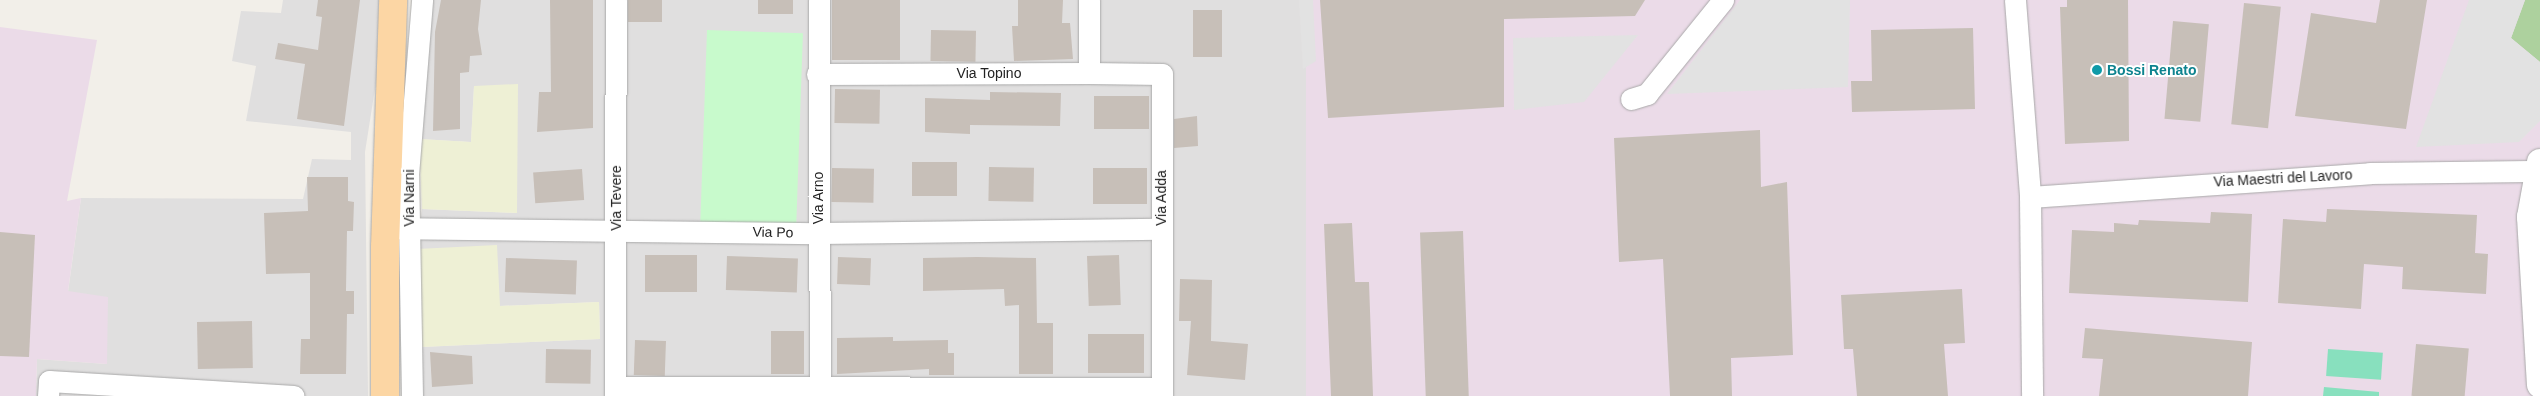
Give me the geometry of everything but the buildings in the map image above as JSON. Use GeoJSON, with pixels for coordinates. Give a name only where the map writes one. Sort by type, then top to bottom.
{"type":"FeatureCollection","features":[{"type":"Feature","properties":{"kind":"main road","name":"Via Narni"},"geometry":{"type":"LineString","coordinates":[[385,396],[397,228],[393,0]]}},
{"type":"Feature","properties":{"kind":"street","name":"Via Narni"},"geometry":{"type":"LineString","coordinates":[[412,396],[397,228],[408,175],[422,0]]}},
{"type":"Feature","properties":{"kind":"street","name":"Via Tevere"},"geometry":{"type":"LineString","coordinates":[[615,391],[616,0]]}},
{"type":"Feature","properties":{"kind":"street","name":"Via Arno"},"geometry":{"type":"LineString","coordinates":[[818,0],[820,391]]}},
{"type":"Feature","properties":{"kind":"street"},"geometry":{"type":"LineString","coordinates":[[1088,73],[1089,0]]}},
{"type":"Feature","properties":{"kind":"street"},"geometry":{"type":"LineString","coordinates":[[1631,99],[1647,94],[1723,0]]}},
{"type":"Feature","properties":{"kind":"street"},"geometry":{"type":"LineString","coordinates":[[2015,0],[2030,197],[2032,396]]}},
{"type":"Feature","properties":{"kind":"street","name":"Via Topino"},"geometry":{"type":"LineString","coordinates":[[817,74],[1088,73]]}},
{"type":"Feature","properties":{"kind":"street","name":"Via Adda"},"geometry":{"type":"LineString","coordinates":[[1088,73],[1162,74],[1160,229],[1162,392]]}},
{"type":"Feature","properties":{"kind":"street"},"geometry":{"type":"LineString","coordinates":[[2538,166],[2530,217],[2540,385]]}},
{"type":"Feature","properties":{"kind":"street","name":"Via Maestri del Lavoro"},"geometry":{"type":"LineString","coordinates":[[2030,197],[2370,173],[2538,166]]}},
{"type":"Feature","properties":{"kind":"street","name":"Via Po"},"geometry":{"type":"LineString","coordinates":[[397,228],[818,232],[1160,229]]}},
{"type":"Feature","properties":{"kind":"street"},"geometry":{"type":"LineString","coordinates":[[48,396],[48,381],[294,396]]}},
{"type":"Feature","properties":{"kind":"street"},"geometry":{"type":"LineString","coordinates":[[615,391],[1162,392]]}},
{"type":"Feature","properties":{"kind":"shaded area"},"geometry":{"type":"Polygon","coordinates":[[[283,0],[389,0],[365,152],[368,396],[36,396],[37,359],[107,364],[68,292],[81,198],[303,199],[312,159],[351,160],[351,132],[246,121],[256,66],[232,61],[241,11],[281,13],[283,0]]]}},
{"type":"Feature","properties":{"kind":"shaded area"},"geometry":{"type":"Polygon","coordinates":[[[423,0],[1306,0],[1314,396],[422,396],[421,347],[600,339],[599,302],[499,306],[417,249],[422,209],[516,213],[474,86],[471,142],[419,139],[423,0]]]}},
{"type":"Feature","properties":{"kind":"shaded area"},"geometry":{"type":"Polygon","coordinates":[[[1299,0],[1313,0],[1316,61],[1303,69],[1299,0]]]}},
{"type":"Feature","properties":{"kind":"shaded area"},"geometry":{"type":"Polygon","coordinates":[[[1306,0],[2540,0],[2540,396],[1306,396],[1306,0]]]}},
{"type":"Feature","properties":{"kind":"shaded area"},"geometry":{"type":"Polygon","coordinates":[[[1740,0],[1850,0],[1848,87],[1667,94],[1740,0]]]}},
{"type":"Feature","properties":{"kind":"shaded area"},"geometry":{"type":"Polygon","coordinates":[[[2469,0],[2525,0],[2511,38],[2540,62],[2540,121],[2519,142],[2416,147],[2469,0]]]}},
{"type":"Feature","properties":{"kind":"shaded area"},"geometry":{"type":"Polygon","coordinates":[[[0,27],[97,40],[67,201],[81,198],[68,291],[108,297],[107,364],[37,359],[36,396],[0,396],[0,27]]]}},
{"type":"Feature","properties":{"kind":"shaded area"},"geometry":{"type":"Polygon","coordinates":[[[1638,35],[1584,102],[1514,110],[1513,38],[1638,35]]]}},
{"type":"Feature","properties":{"kind":"green space"},"geometry":{"type":"Polygon","coordinates":[[[2525,0],[2540,0],[2540,62],[2511,38],[2525,0]]]}},
{"type":"Feature","properties":{"kind":"green space"},"geometry":{"type":"Polygon","coordinates":[[[707,30],[803,33],[796,227],[700,224],[707,30]]]}},
{"type":"Feature","properties":{"kind":"green space"},"geometry":{"type":"Polygon","coordinates":[[[518,84],[517,213],[422,209],[419,139],[471,142],[474,86],[518,84]]]}},
{"type":"Feature","properties":{"kind":"green space"},"geometry":{"type":"Polygon","coordinates":[[[497,245],[500,306],[599,302],[600,339],[421,347],[417,249],[497,245]]]}},
{"type":"Feature","properties":{"kind":"green space"},"geometry":{"type":"Polygon","coordinates":[[[2328,349],[2383,353],[2381,380],[2326,376],[2328,349]]]}},
{"type":"Feature","properties":{"kind":"green space"},"geometry":{"type":"Polygon","coordinates":[[[2324,387],[2379,392],[2379,396],[2323,396],[2324,387]]]}},
{"type":"Feature","properties":{"kind":"place","name":"Bossi Renato"},"geometry":{"type":"Point","coordinates":[2097,70]}}]}
